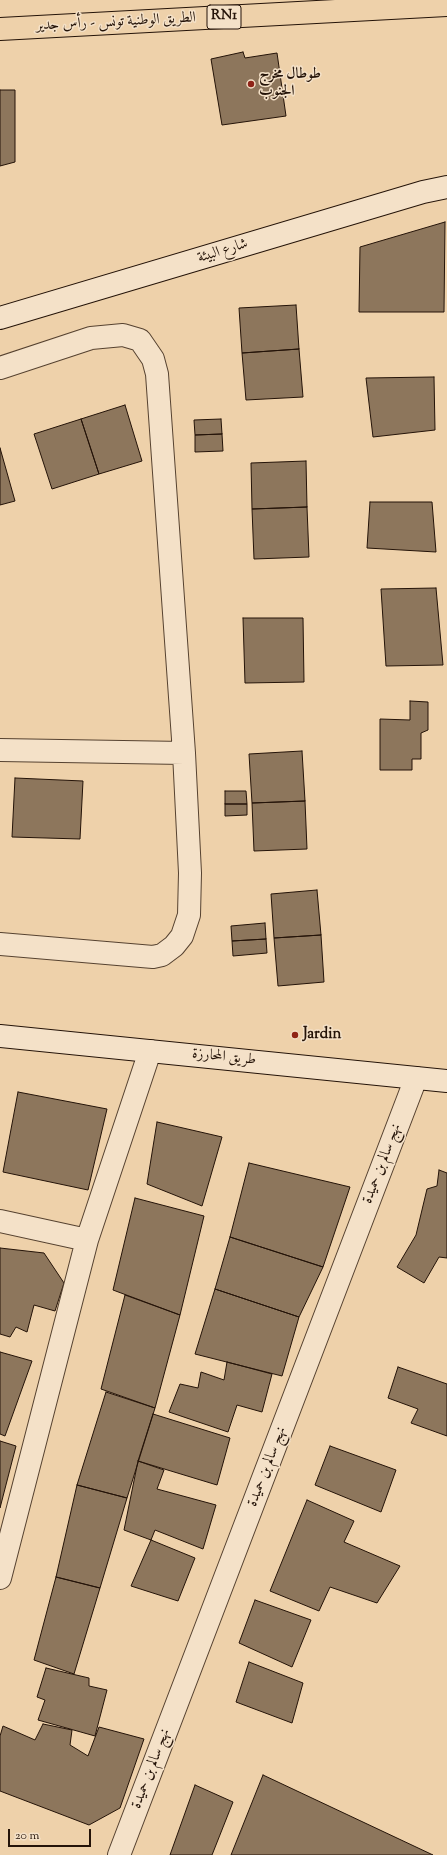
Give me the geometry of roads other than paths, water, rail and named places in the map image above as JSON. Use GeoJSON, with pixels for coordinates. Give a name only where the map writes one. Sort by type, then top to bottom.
{"type":"FeatureCollection","features":[{"type":"Feature","properties":{"kind":"main road","name":"الطريق الوطنية تونس - رأس جدير"},"geometry":{"type":"LineString","coordinates":[[0,29],[447,5]]}},
{"type":"Feature","properties":{"kind":"street","name":"شارع البيئة"},"geometry":{"type":"LineString","coordinates":[[0,318],[416,194],[447,187]]}},
{"type":"Feature","properties":{"kind":"street"},"geometry":{"type":"LineString","coordinates":[[0,368],[91,338],[123,335],[140,340],[144,343],[153,359],[157,374],[184,753],[190,873],[189,915],[182,936],[174,946],[162,955],[153,956],[0,944]]}},
{"type":"Feature","properties":{"kind":"street"},"geometry":{"type":"LineString","coordinates":[[0,750],[184,753]]}},
{"type":"Feature","properties":{"kind":"street","name":"طريق المحارزة"},"geometry":{"type":"LineString","coordinates":[[0,1036],[447,1082]]}},
{"type":"Feature","properties":{"kind":"street"},"geometry":{"type":"LineString","coordinates":[[0,1578],[87,1240],[150,1051]]}},
{"type":"Feature","properties":{"kind":"street","name":"نهج سالم بن حميدة"},"geometry":{"type":"LineString","coordinates":[[119,1855],[416,1078]]}},
{"type":"Feature","properties":{"kind":"street"},"geometry":{"type":"LineString","coordinates":[[0,1221],[87,1240]]}},
{"type":"Feature","properties":{"kind":"place","name":"طوطال مخرج الجنوب"},"geometry":{"type":"Point","coordinates":[251,84]}},
{"type":"Feature","properties":{"kind":"place","name":"Jardin"},"geometry":{"type":"Point","coordinates":[295,1035]}}]}
